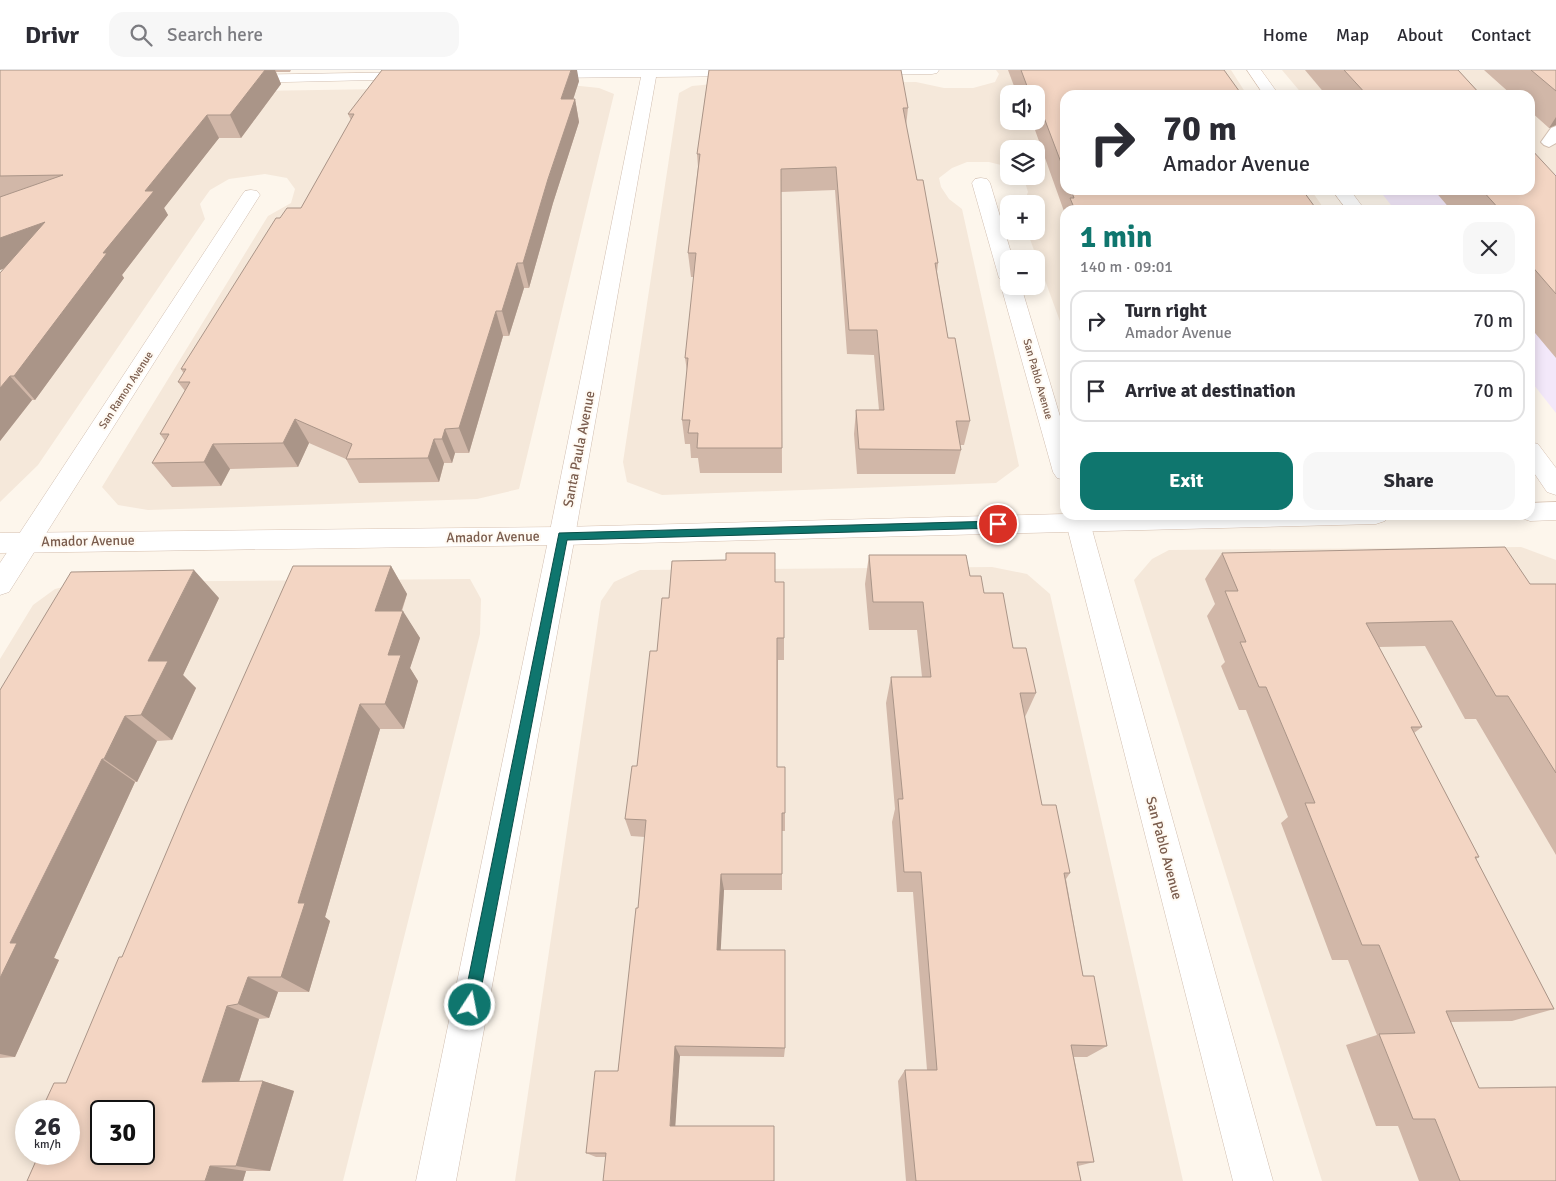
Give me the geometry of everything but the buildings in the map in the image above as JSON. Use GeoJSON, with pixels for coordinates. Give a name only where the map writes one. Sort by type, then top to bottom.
{"type":"FeatureCollection","features":[{"type":"Feature","properties":{"kind":"street"},"geometry":{"type":"LineString","coordinates":[[844,71],[932,70]]}},
{"type":"Feature","properties":{"kind":"street"},"geometry":{"type":"LineString","coordinates":[[1254,70],[1268,90]]}},
{"type":"Feature","properties":{"kind":"street","name":"Santa Paula Avenue"},"geometry":{"type":"LineString","coordinates":[[436,1181],[562,536],[650,72]]}},
{"type":"Feature","properties":{"kind":"street"},"geometry":{"type":"LineString","coordinates":[[522,75],[757,72]]}},
{"type":"Feature","properties":{"kind":"street"},"geometry":{"type":"LineString","coordinates":[[228,79],[349,74],[424,76]]}},
{"type":"Feature","properties":{"kind":"street"},"geometry":{"type":"LineString","coordinates":[[981,183],[1001,250]]}},
{"type":"Feature","properties":{"kind":"street","name":"San Ramon Avenue"},"geometry":{"type":"LineString","coordinates":[[0,585],[251,195]]}},
{"type":"Feature","properties":{"kind":"street","name":"San Pablo Avenue"},"geometry":{"type":"LineString","coordinates":[[1014,295],[1060,455]]}},
{"type":"Feature","properties":{"kind":"street"},"geometry":{"type":"LineString","coordinates":[[1535,457],[1556,486]]}},
{"type":"Feature","properties":{"kind":"street"},"geometry":{"type":"LineString","coordinates":[[1535,512],[1556,511]]}},
{"type":"Feature","properties":{"kind":"street","name":"Amador Avenue"},"geometry":{"type":"LineString","coordinates":[[0,543],[562,536],[1060,520]]}},
{"type":"Feature","properties":{"kind":"street","name":"San Pablo Avenue"},"geometry":{"type":"LineString","coordinates":[[1077,520],[1253,1181]]}},
{"type":"Feature","properties":{"kind":"shaded area"},"geometry":{"type":"Polygon","coordinates":[[[996,70],[1231,70],[1244,90],[1060,90],[1060,195],[1314,195],[1322,205],[1060,205],[1060,321],[1045,280],[1045,250],[1034,250],[1030,240],[1045,240],[1045,195],[1027,195],[1028,192],[1026,185],[1045,185],[1045,140],[1000,140],[1000,165],[989,162],[967,162],[952,168],[939,178],[941,187],[949,199],[962,209],[1019,466],[996,483],[662,495],[627,482],[623,462],[679,93],[692,86],[713,84],[916,82],[944,88],[973,88],[995,82],[999,74],[996,70]]]}},
{"type":"Feature","properties":{"kind":"shaded area"},"geometry":{"type":"Polygon","coordinates":[[[1282,70],[1542,70],[1556,75],[1556,174],[1535,174],[1535,90],[1299,90],[1282,70]]]}},
{"type":"Feature","properties":{"kind":"shaded area"},"geometry":{"type":"Polygon","coordinates":[[[580,86],[599,88],[614,94],[519,489],[477,499],[148,510],[118,505],[102,487],[268,216],[291,203],[295,189],[287,178],[265,174],[229,179],[210,190],[200,204],[205,219],[38,465],[0,502],[0,95],[580,86]]]}},
{"type":"Feature","properties":{"kind":"shaded area"},"geometry":{"type":"Polygon","coordinates":[[[1535,174],[1556,174],[1556,413],[1535,386],[1535,205],[1391,205],[1383,195],[1535,195],[1535,174]]]}},
{"type":"Feature","properties":{"kind":"shaded area"},"geometry":{"type":"Polygon","coordinates":[[[1521,547],[1556,560],[1556,1181],[1322,1181],[1134,580],[1152,559],[1169,550],[1521,547]]]}},
{"type":"Feature","properties":{"kind":"shaded area"},"geometry":{"type":"Polygon","coordinates":[[[992,567],[1027,574],[1050,594],[1183,1181],[515,1181],[601,601],[614,582],[640,570],[992,567]]]}},
{"type":"Feature","properties":{"kind":"shaded area"},"geometry":{"type":"Polygon","coordinates":[[[470,579],[481,599],[480,634],[343,1181],[0,1181],[0,659],[33,605],[55,589],[84,582],[470,579]]]}},
{"type":"Feature","properties":{"kind":"route"},"geometry":{"type":"LineString","coordinates":[[470,1005],[562,536],[998,524]]}}]}
